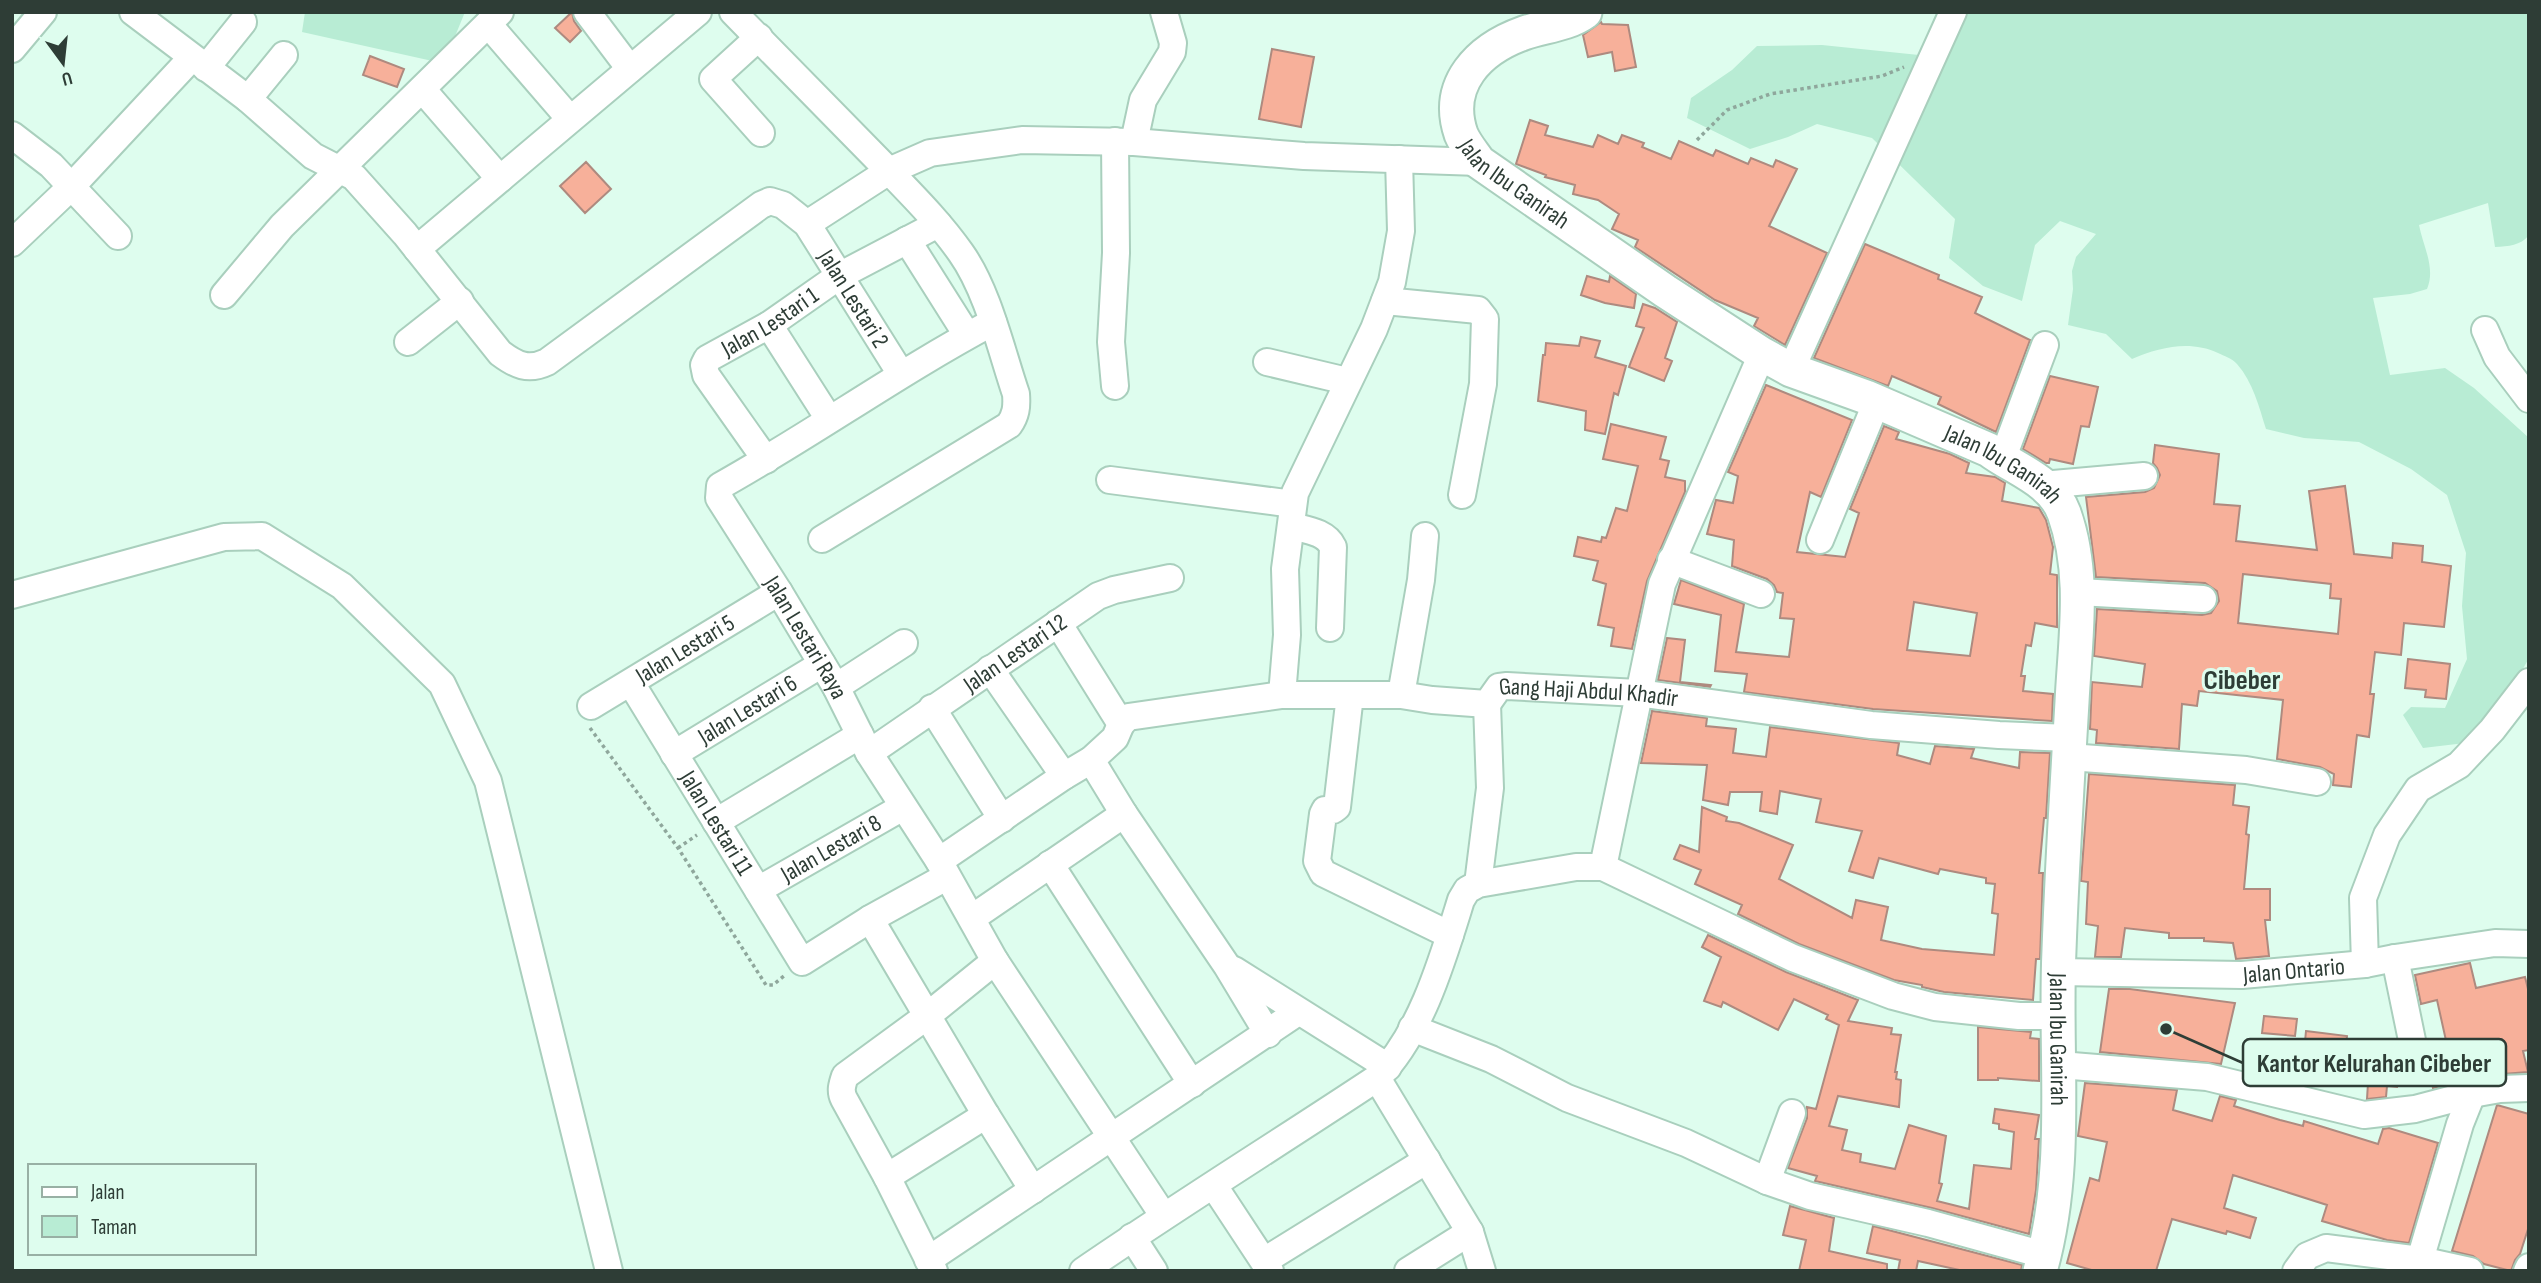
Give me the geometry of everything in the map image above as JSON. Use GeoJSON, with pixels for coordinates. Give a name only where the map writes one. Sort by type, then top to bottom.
{"type":"FeatureCollection","features":[{"type":"Feature","properties":{"kind":"main road","name":"Jalan Ibu Ganirah"},"geometry":{"type":"LineString","coordinates":[[1585,12],[1574,19],[1506,41],[1486,52],[1469,70],[1458,89],[1456,114],[1462,136],[1479,162],[1665,291],[1762,354],[1791,370],[1877,401],[1989,450],[2002,460],[2027,472],[2042,485],[2064,512],[2079,592],[2058,972],[2058,1169],[2042,1266]]}},
{"type":"Feature","properties":{"kind":"street"},"geometry":{"type":"LineString","coordinates":[[12,48],[43,12]]}},
{"type":"Feature","properties":{"kind":"street"},"geometry":{"type":"LineString","coordinates":[[133,12],[195,67],[248,99],[313,156],[354,177],[369,191],[500,353],[513,363],[526,367],[536,367],[558,354],[761,205],[770,201],[783,205],[807,224],[889,171],[930,153],[1022,140],[1124,141],[1304,156],[1479,162]]}},
{"type":"Feature","properties":{"kind":"street"},"geometry":{"type":"LineString","coordinates":[[587,12],[630,69]]}},
{"type":"Feature","properties":{"kind":"street"},"geometry":{"type":"LineString","coordinates":[[417,249],[698,12]]}},
{"type":"Feature","properties":{"kind":"street"},"geometry":{"type":"LineString","coordinates":[[733,12],[939,224],[962,254],[978,285],[983,327]]}},
{"type":"Feature","properties":{"kind":"street"},"geometry":{"type":"LineString","coordinates":[[1115,386],[1111,342],[1124,141],[1143,100],[1172,51],[1173,43],[1164,12]]}},
{"type":"Feature","properties":{"kind":"street"},"geometry":{"type":"LineString","coordinates":[[1791,370],[1953,12]]}},
{"type":"Feature","properties":{"kind":"street"},"geometry":{"type":"LineString","coordinates":[[225,295],[282,226],[494,18],[570,120]]}},
{"type":"Feature","properties":{"kind":"street"},"geometry":{"type":"LineString","coordinates":[[12,243],[243,22]]}},
{"type":"Feature","properties":{"kind":"street"},"geometry":{"type":"LineString","coordinates":[[759,37],[713,79],[761,133]]}},
{"type":"Feature","properties":{"kind":"street"},"geometry":{"type":"LineString","coordinates":[[248,99],[284,55]]}},
{"type":"Feature","properties":{"kind":"street"},"geometry":{"type":"LineString","coordinates":[[422,89],[500,179]]}},
{"type":"Feature","properties":{"kind":"street"},"geometry":{"type":"LineString","coordinates":[[12,135],[51,165],[118,236]]}},
{"type":"Feature","properties":{"kind":"street"},"geometry":{"type":"LineString","coordinates":[[1282,695],[1287,635],[1285,569],[1295,493],[1374,329],[1392,282],[1401,231],[1399,159]]}},
{"type":"Feature","properties":{"kind":"street","name":"Jalan Lestari 2"},"geometry":{"type":"LineString","coordinates":[[807,224],[901,374]]}},
{"type":"Feature","properties":{"kind":"street","name":"Jalan Lestari 1"},"geometry":{"type":"LineString","coordinates":[[766,460],[704,370],[707,359],[769,325],[839,276],[939,224]]}},
{"type":"Feature","properties":{"kind":"street"},"geometry":{"type":"LineString","coordinates":[[822,539],[1009,425],[1017,407],[1016,394],[983,327],[907,240]]}},
{"type":"Feature","properties":{"kind":"street"},"geometry":{"type":"LineString","coordinates":[[408,342],[460,301]]}},
{"type":"Feature","properties":{"kind":"street"},"geometry":{"type":"LineString","coordinates":[[1385,301],[1478,310],[1485,319],[1483,384],[1462,495]]}},
{"type":"Feature","properties":{"kind":"street"},"geometry":{"type":"LineString","coordinates":[[769,325],[829,419]]}},
{"type":"Feature","properties":{"kind":"street","name":"Jalan Lestari Raya"},"geometry":{"type":"LineString","coordinates":[[983,327],[901,374],[720,486],[719,498],[836,687],[865,744],[943,869],[995,961],[1163,1215]]}},
{"type":"Feature","properties":{"kind":"street"},"geometry":{"type":"LineString","coordinates":[[2485,330],[2497,357],[2529,399]]}},
{"type":"Feature","properties":{"kind":"street"},"geometry":{"type":"LineString","coordinates":[[2002,460],[2045,345]]}},
{"type":"Feature","properties":{"kind":"street"},"geometry":{"type":"LineString","coordinates":[[1603,867],[1662,584],[1762,354]]}},
{"type":"Feature","properties":{"kind":"street"},"geometry":{"type":"LineString","coordinates":[[1267,362],[1348,381]]}},
{"type":"Feature","properties":{"kind":"street"},"geometry":{"type":"LineString","coordinates":[[1820,540],[1877,401]]}},
{"type":"Feature","properties":{"kind":"street"},"geometry":{"type":"LineString","coordinates":[[2042,485],[2144,476]]}},
{"type":"Feature","properties":{"kind":"street"},"geometry":{"type":"LineString","coordinates":[[1110,480],[1292,515],[1330,541],[1333,548],[1330,628]]}},
{"type":"Feature","properties":{"kind":"street"},"geometry":{"type":"LineString","coordinates":[[12,595],[224,537],[262,536],[342,586],[442,684],[488,781],[609,1271]]}},
{"type":"Feature","properties":{"kind":"street"},"geometry":{"type":"LineString","coordinates":[[1401,695],[1421,580],[1425,536]]}},
{"type":"Feature","properties":{"kind":"street"},"geometry":{"type":"LineString","coordinates":[[1671,560],[1761,594]]}},
{"type":"Feature","properties":{"kind":"street","name":"Jalan Lestari 12"},"geometry":{"type":"LineString","coordinates":[[716,822],[932,708],[1098,596],[1170,578]]}},
{"type":"Feature","properties":{"kind":"street","name":"Jalan Lestari 5"},"geometry":{"type":"LineString","coordinates":[[591,706],[779,592]]}},
{"type":"Feature","properties":{"kind":"street"},"geometry":{"type":"LineString","coordinates":[[2079,592],[2203,599]]}},
{"type":"Feature","properties":{"kind":"street"},"geometry":{"type":"LineString","coordinates":[[802,962],[943,869],[1002,819],[1091,760],[1115,738],[1121,724],[1058,623]]}},
{"type":"Feature","properties":{"kind":"street"},"geometry":{"type":"LineString","coordinates":[[836,687],[904,643]]}},
{"type":"Feature","properties":{"kind":"street","name":"Jalan Lestari 6"},"geometry":{"type":"LineString","coordinates":[[674,754],[822,664]]}},
{"type":"Feature","properties":{"kind":"street"},"geometry":{"type":"LineString","coordinates":[[990,668],[1064,776]]}},
{"type":"Feature","properties":{"kind":"street"},"geometry":{"type":"LineString","coordinates":[[2365,964],[2362,898],[2387,835],[2418,789],[2459,765],[2492,730],[2529,682]]}},
{"type":"Feature","properties":{"kind":"street","name":"Jalan Lestari 11"},"geometry":{"type":"LineString","coordinates":[[631,683],[802,962]]}},
{"type":"Feature","properties":{"kind":"street","name":"Gang Haji Abdul Khadir"},"geometry":{"type":"LineString","coordinates":[[1121,724],[1133,715],[1282,695],[1401,695],[1487,704],[1499,687],[1507,686],[1638,693],[1871,724],[1999,735],[2069,748],[2317,782]]}},
{"type":"Feature","properties":{"kind":"street"},"geometry":{"type":"LineString","coordinates":[[1350,695],[1337,807],[1325,810],[1323,814],[1317,861],[1319,867],[1323,873],[1450,935]]}},
{"type":"Feature","properties":{"kind":"street"},"geometry":{"type":"LineString","coordinates":[[1478,884],[1490,788],[1487,704]]}},
{"type":"Feature","properties":{"kind":"street"},"geometry":{"type":"LineString","coordinates":[[932,708],[1002,819]]}},
{"type":"Feature","properties":{"kind":"street"},"geometry":{"type":"LineString","coordinates":[[1091,760],[1124,814],[1227,966],[1268,1034]]}},
{"type":"Feature","properties":{"kind":"street","name":"Jalan Lestari 8"},"geometry":{"type":"LineString","coordinates":[[758,890],[903,807]]}},
{"type":"Feature","properties":{"kind":"street"},"geometry":{"type":"LineString","coordinates":[[972,918],[1124,814]]}},
{"type":"Feature","properties":{"kind":"street"},"geometry":{"type":"LineString","coordinates":[[1050,864],[1192,1084]]}},
{"type":"Feature","properties":{"kind":"street"},"geometry":{"type":"LineString","coordinates":[[1083,1271],[1163,1215],[1214,1185],[1382,1072],[1412,1028],[1432,986],[1461,900],[1467,890],[1478,884],[1576,867],[1603,867],[1793,958],[1892,996],[1934,1007],[2019,1016],[2058,1016]]}},
{"type":"Feature","properties":{"kind":"street"},"geometry":{"type":"LineString","coordinates":[[870,919],[1033,1189]]}},
{"type":"Feature","properties":{"kind":"street","name":"Jalan Ontario"},"geometry":{"type":"LineString","coordinates":[[2058,972],[2242,975],[2365,964],[2496,943],[2529,944]]}},
{"type":"Feature","properties":{"kind":"street"},"geometry":{"type":"LineString","coordinates":[[2395,958],[2414,1050]]}},
{"type":"Feature","properties":{"kind":"street"},"geometry":{"type":"LineString","coordinates":[[995,961],[927,1016],[845,1076],[842,1085],[841,1093],[931,1265],[1033,1189],[1298,1013]]}},
{"type":"Feature","properties":{"kind":"street"},"geometry":{"type":"LineString","coordinates":[[1227,966],[1382,1072],[1427,1160],[1470,1232],[1482,1271]]}},
{"type":"Feature","properties":{"kind":"street"},"geometry":{"type":"LineString","coordinates":[[1412,1028],[1491,1059],[1567,1098],[1686,1143],[1767,1181],[1810,1196],[1927,1223],[2042,1266]]}},
{"type":"Feature","properties":{"kind":"street"},"geometry":{"type":"LineString","coordinates":[[2060,1065],[2207,1077],[2364,1115],[2415,1109],[2500,1089],[2529,1088]]}},
{"type":"Feature","properties":{"kind":"street"},"geometry":{"type":"LineString","coordinates":[[2420,1260],[2460,1124],[2472,1094]]}},
{"type":"Feature","properties":{"kind":"street"},"geometry":{"type":"LineString","coordinates":[[1767,1181],[1792,1113]]}},
{"type":"Feature","properties":{"kind":"street"},"geometry":{"type":"LineString","coordinates":[[887,1177],[986,1115]]}},
{"type":"Feature","properties":{"kind":"street"},"geometry":{"type":"LineString","coordinates":[[1214,1185],[1267,1266],[1427,1160]]}},
{"type":"Feature","properties":{"kind":"street"},"geometry":{"type":"LineString","coordinates":[[1408,1271],[1470,1232]]}},
{"type":"Feature","properties":{"kind":"street"},"geometry":{"type":"LineString","coordinates":[[1132,1237],[1154,1271]]}},
{"type":"Feature","properties":{"kind":"street"},"geometry":{"type":"LineString","coordinates":[[2296,1271],[2306,1256],[2326,1248],[2420,1260],[2470,1271]]}},
{"type":"Feature","properties":{"kind":"path"},"geometry":{"type":"LineString","coordinates":[[1697,140],[1727,110],[1770,94],[1882,76],[1934,53]]}},
{"type":"Feature","properties":{"kind":"path"},"geometry":{"type":"LineString","coordinates":[[591,706],[584,712],[587,725],[678,848],[766,985],[773,985],[802,962]]}},
{"type":"Feature","properties":{"kind":"green space"},"geometry":{"type":"Polygon","coordinates":[[[305,12],[465,12],[451,46],[437,62],[302,32],[305,12]]]}},
{"type":"Feature","properties":{"kind":"green space"},"geometry":{"type":"Polygon","coordinates":[[[1968,12],[2529,12],[2529,235],[2510,246],[2495,247],[2488,203],[2419,225],[2430,273],[2427,289],[2410,294],[2373,298],[2390,375],[2445,368],[2474,388],[2529,438],[2529,658],[2519,676],[2465,743],[2423,748],[2403,715],[2411,707],[2445,708],[2467,659],[2462,606],[2466,553],[2447,495],[2411,469],[2359,442],[2304,438],[2266,429],[2255,395],[2243,371],[2225,356],[2207,349],[2186,346],[2164,348],[2132,359],[2106,334],[2068,325],[2073,289],[2072,271],[2076,257],[2096,234],[2060,221],[2035,245],[2022,301],[1983,286],[1949,258],[1955,219],[1872,138],[1817,124],[1750,149],[1687,118],[1691,98],[1732,70],[1757,46],[1822,45],[1948,58],[1968,12]]]}},
{"type":"Feature","properties":{"kind":"building"},"geometry":{"type":"Polygon","coordinates":[[[572,12],[581,31],[570,42],[555,28],[572,12]]]}},
{"type":"Feature","properties":{"kind":"building"},"geometry":{"type":"Polygon","coordinates":[[[1601,22],[1628,25],[1636,67],[1615,71],[1612,52],[1588,57],[1583,35],[1601,22]]]}},
{"type":"Feature","properties":{"kind":"building"},"geometry":{"type":"Polygon","coordinates":[[[1272,49],[1314,57],[1301,127],[1259,119],[1272,49]]]}},
{"type":"Feature","properties":{"kind":"building"},"geometry":{"type":"Polygon","coordinates":[[[370,56],[404,69],[397,87],[363,75],[370,56]]]}},
{"type":"Feature","properties":{"kind":"building"},"geometry":{"type":"Polygon","coordinates":[[[1530,120],[1548,126],[1545,135],[1593,147],[1598,135],[1618,144],[1622,135],[1644,143],[1642,147],[1671,159],[1679,141],[1713,156],[1716,150],[1748,164],[1751,158],[1773,167],[1776,160],[1797,169],[1769,226],[1827,253],[1785,345],[1754,326],[1758,318],[1715,300],[1635,247],[1638,240],[1612,229],[1619,214],[1598,200],[1573,194],[1575,185],[1545,177],[1546,175],[1516,164],[1530,120]]]}},
{"type":"Feature","properties":{"kind":"building"},"geometry":{"type":"Polygon","coordinates":[[[586,162],[611,189],[585,213],[560,186],[586,162]]]}},
{"type":"Feature","properties":{"kind":"building"},"geometry":{"type":"Polygon","coordinates":[[[1865,244],[1939,275],[1938,279],[1982,297],[1975,313],[2030,340],[1996,432],[1938,404],[1941,397],[1892,376],[1888,386],[1814,358],[1865,244]]]}},
{"type":"Feature","properties":{"kind":"building"},"geometry":{"type":"Polygon","coordinates":[[[1587,276],[1609,282],[1610,276],[1636,294],[1634,308],[1581,295],[1587,276]]]}},
{"type":"Feature","properties":{"kind":"building"},"geometry":{"type":"Polygon","coordinates":[[[1643,304],[1677,322],[1665,358],[1672,361],[1664,381],[1629,367],[1644,328],[1636,326],[1643,304]]]}},
{"type":"Feature","properties":{"kind":"building"},"geometry":{"type":"Polygon","coordinates":[[[1581,337],[1600,341],[1595,357],[1626,366],[1618,395],[1614,393],[1605,434],[1585,430],[1586,411],[1538,401],[1546,343],[1579,346],[1581,337]]]}},
{"type":"Feature","properties":{"kind":"building"},"geometry":{"type":"Polygon","coordinates":[[[2050,376],[2098,387],[2089,427],[2081,426],[2073,464],[2050,459],[2049,463],[2046,463],[2023,449],[2050,376]]]}},
{"type":"Feature","properties":{"kind":"building"},"geometry":{"type":"Polygon","coordinates":[[[1766,385],[1852,420],[1821,497],[1810,492],[1797,552],[1845,557],[1859,513],[1850,509],[1884,426],[1899,432],[1896,439],[1950,454],[1969,463],[1966,473],[1995,477],[2005,483],[2002,501],[2039,508],[2046,520],[2053,547],[2050,574],[2057,575],[2057,627],[2035,623],[2031,646],[2026,645],[2021,676],[2025,676],[2023,691],[2053,694],[2052,721],[1873,709],[1744,692],[1747,674],[1715,671],[1721,615],[1674,604],[1681,580],[1744,604],[1736,652],[1789,657],[1794,619],[1780,618],[1783,593],[1777,592],[1767,579],[1732,566],[1734,540],[1707,534],[1716,500],[1733,503],[1738,476],[1728,472],[1766,385]],[[1914,602],[1907,650],[1970,656],[1977,613],[1914,602]]]}},
{"type":"Feature","properties":{"kind":"building"},"geometry":{"type":"Polygon","coordinates":[[[1611,424],[1666,437],[1660,459],[1669,461],[1665,477],[1685,481],[1685,492],[1647,581],[1632,649],[1611,646],[1614,628],[1598,625],[1606,584],[1593,580],[1598,561],[1574,556],[1578,537],[1601,542],[1602,537],[1606,538],[1616,508],[1627,511],[1638,466],[1603,459],[1611,424]]]}},
{"type":"Feature","properties":{"kind":"building"},"geometry":{"type":"Polygon","coordinates":[[[2155,445],[2219,454],[2214,504],[2240,506],[2236,541],[2317,550],[2309,491],[2345,486],[2354,554],[2392,558],[2393,543],[2423,546],[2422,562],[2451,566],[2444,627],[2404,623],[2401,655],[2375,652],[2369,737],[2357,735],[2351,787],[2333,785],[2334,774],[2320,767],[2277,759],[2283,700],[2199,691],[2197,706],[2182,704],[2179,749],[2096,743],[2097,730],[2090,729],[2092,682],[2142,687],[2145,664],[2094,656],[2097,609],[2202,615],[2211,613],[2219,601],[2217,591],[2205,583],[2096,577],[2086,497],[2145,492],[2154,488],[2160,475],[2153,463],[2155,445]],[[2243,574],[2238,623],[2338,634],[2341,599],[2330,598],[2331,584],[2243,574]]]}},
{"type":"Feature","properties":{"kind":"building"},"geometry":{"type":"Polygon","coordinates":[[[1667,638],[1685,640],[1680,682],[1711,685],[1710,687],[1658,680],[1667,638]]]}},
{"type":"Feature","properties":{"kind":"building"},"geometry":{"type":"Polygon","coordinates":[[[2408,659],[2450,664],[2446,699],[2425,697],[2426,690],[2405,688],[2408,659]]]}},
{"type":"Feature","properties":{"kind":"building"},"geometry":{"type":"Polygon","coordinates":[[[1652,711],[1707,718],[1706,726],[1736,729],[1733,753],[1766,757],[1770,727],[1899,743],[1897,755],[1930,764],[1935,746],[1974,749],[1971,758],[2019,768],[2020,752],[2050,753],[2039,873],[2043,873],[2040,959],[2036,959],[2033,1000],[1944,992],[1894,980],[1799,944],[1738,914],[1742,905],[1695,884],[1701,870],[1674,859],[1680,845],[1699,852],[1702,807],[1727,817],[1726,821],[1739,823],[1793,845],[1779,879],[1852,918],[1856,900],[1888,907],[1881,940],[1922,949],[1994,955],[1998,914],[1992,913],[1995,884],[1986,883],[1986,878],[1940,869],[1938,874],[1879,858],[1873,878],[1849,871],[1862,831],[1816,822],[1821,799],[1780,791],[1777,814],[1760,811],[1762,792],[1730,792],[1728,805],[1703,800],[1707,765],[1641,763],[1652,711]]]}},
{"type":"Feature","properties":{"kind":"building"},"geometry":{"type":"Polygon","coordinates":[[[2089,774],[2235,785],[2233,805],[2249,807],[2244,889],[2270,889],[2270,920],[2265,920],[2269,956],[2236,959],[2233,943],[2204,941],[2204,938],[2169,938],[2169,933],[2125,928],[2121,957],[2095,957],[2098,926],[2086,924],[2088,882],[2081,881],[2089,774]]]}},
{"type":"Feature","properties":{"kind":"building"},"geometry":{"type":"Polygon","coordinates":[[[1708,935],[1786,972],[1858,1000],[1848,1021],[1892,1028],[1891,1034],[1901,1035],[1895,1072],[1896,1079],[1901,1080],[1899,1107],[1838,1096],[1829,1126],[1847,1130],[1842,1150],[1861,1154],[1860,1162],[1895,1169],[1909,1125],[1946,1136],[1939,1183],[1942,1184],[1937,1201],[1969,1209],[1974,1165],[2011,1169],[2014,1132],[1999,1129],[1999,1124],[1993,1123],[1995,1109],[2039,1115],[2035,1139],[2039,1139],[2036,1190],[2029,1234],[1815,1181],[1817,1176],[1788,1168],[1807,1118],[1807,1107],[1816,1109],[1839,1025],[1826,1019],[1828,1015],[1794,999],[1778,1030],[1723,1002],[1721,1007],[1704,1001],[1721,957],[1702,947],[1708,935]]]}},
{"type":"Feature","properties":{"kind":"building"},"geometry":{"type":"Polygon","coordinates":[[[2470,963],[2476,988],[2525,977],[2529,993],[2529,1050],[2523,1051],[2528,1072],[2490,1075],[2484,1047],[2449,1054],[2437,1000],[2421,1004],[2415,975],[2470,963]]]}},
{"type":"Feature","properties":{"kind":"building"},"geometry":{"type":"Polygon","coordinates":[[[2109,989],[2130,989],[2235,1003],[2221,1064],[2100,1052],[2109,989]]]}},
{"type":"Feature","properties":{"kind":"building"},"geometry":{"type":"Polygon","coordinates":[[[2264,1016],[2297,1019],[2295,1036],[2262,1033],[2264,1016]]]}},
{"type":"Feature","properties":{"kind":"building"},"geometry":{"type":"Polygon","coordinates":[[[1978,1027],[2031,1032],[2030,1038],[2039,1039],[2039,1081],[1998,1078],[1978,1080],[1978,1027]]]}},
{"type":"Feature","properties":{"kind":"building"},"geometry":{"type":"Polygon","coordinates":[[[2306,1031],[2347,1036],[2345,1056],[2335,1055],[2331,1086],[2301,1083],[2306,1031]]]}},
{"type":"Feature","properties":{"kind":"building"},"geometry":{"type":"Polygon","coordinates":[[[2446,1055],[2452,1083],[2433,1088],[2426,1059],[2446,1055]]]}},
{"type":"Feature","properties":{"kind":"building"},"geometry":{"type":"Polygon","coordinates":[[[2369,1067],[2399,1070],[2397,1087],[2387,1086],[2386,1097],[2367,1099],[2369,1067]]]}},
{"type":"Feature","properties":{"kind":"building"},"geometry":{"type":"Polygon","coordinates":[[[2085,1083],[2177,1090],[2173,1110],[2212,1121],[2220,1096],[2236,1100],[2234,1106],[2280,1120],[2303,1126],[2304,1121],[2378,1144],[2383,1129],[2389,1128],[2438,1143],[2409,1243],[2387,1240],[2322,1221],[2327,1205],[2233,1175],[2224,1208],[2256,1218],[2250,1238],[2172,1219],[2156,1271],[2095,1271],[2067,1263],[2090,1178],[2099,1181],[2107,1142],[2078,1136],[2085,1083]]]}},
{"type":"Feature","properties":{"kind":"building"},"geometry":{"type":"Polygon","coordinates":[[[2497,1105],[2529,1114],[2529,1226],[2511,1271],[2452,1251],[2497,1105]]]}},
{"type":"Feature","properties":{"kind":"building"},"geometry":{"type":"Polygon","coordinates":[[[1790,1206],[1834,1218],[1829,1251],[1887,1264],[1887,1271],[1799,1271],[1806,1240],[1783,1235],[1790,1206]]]}},
{"type":"Feature","properties":{"kind":"building"},"geometry":{"type":"Polygon","coordinates":[[[1873,1226],[2022,1265],[2021,1271],[1964,1271],[1918,1261],[1916,1271],[1898,1271],[1900,1260],[1867,1253],[1873,1226]]]}},
{"type":"Feature","properties":{"kind":"place","name":"Kantor Kelurahan Cibeber"},"geometry":{"type":"Point","coordinates":[2166,1029]}},
{"type":"Feature","properties":{"kind":"district","name":"Cibeber"},"geometry":{"type":"Point","coordinates":[2242,680]}}]}
